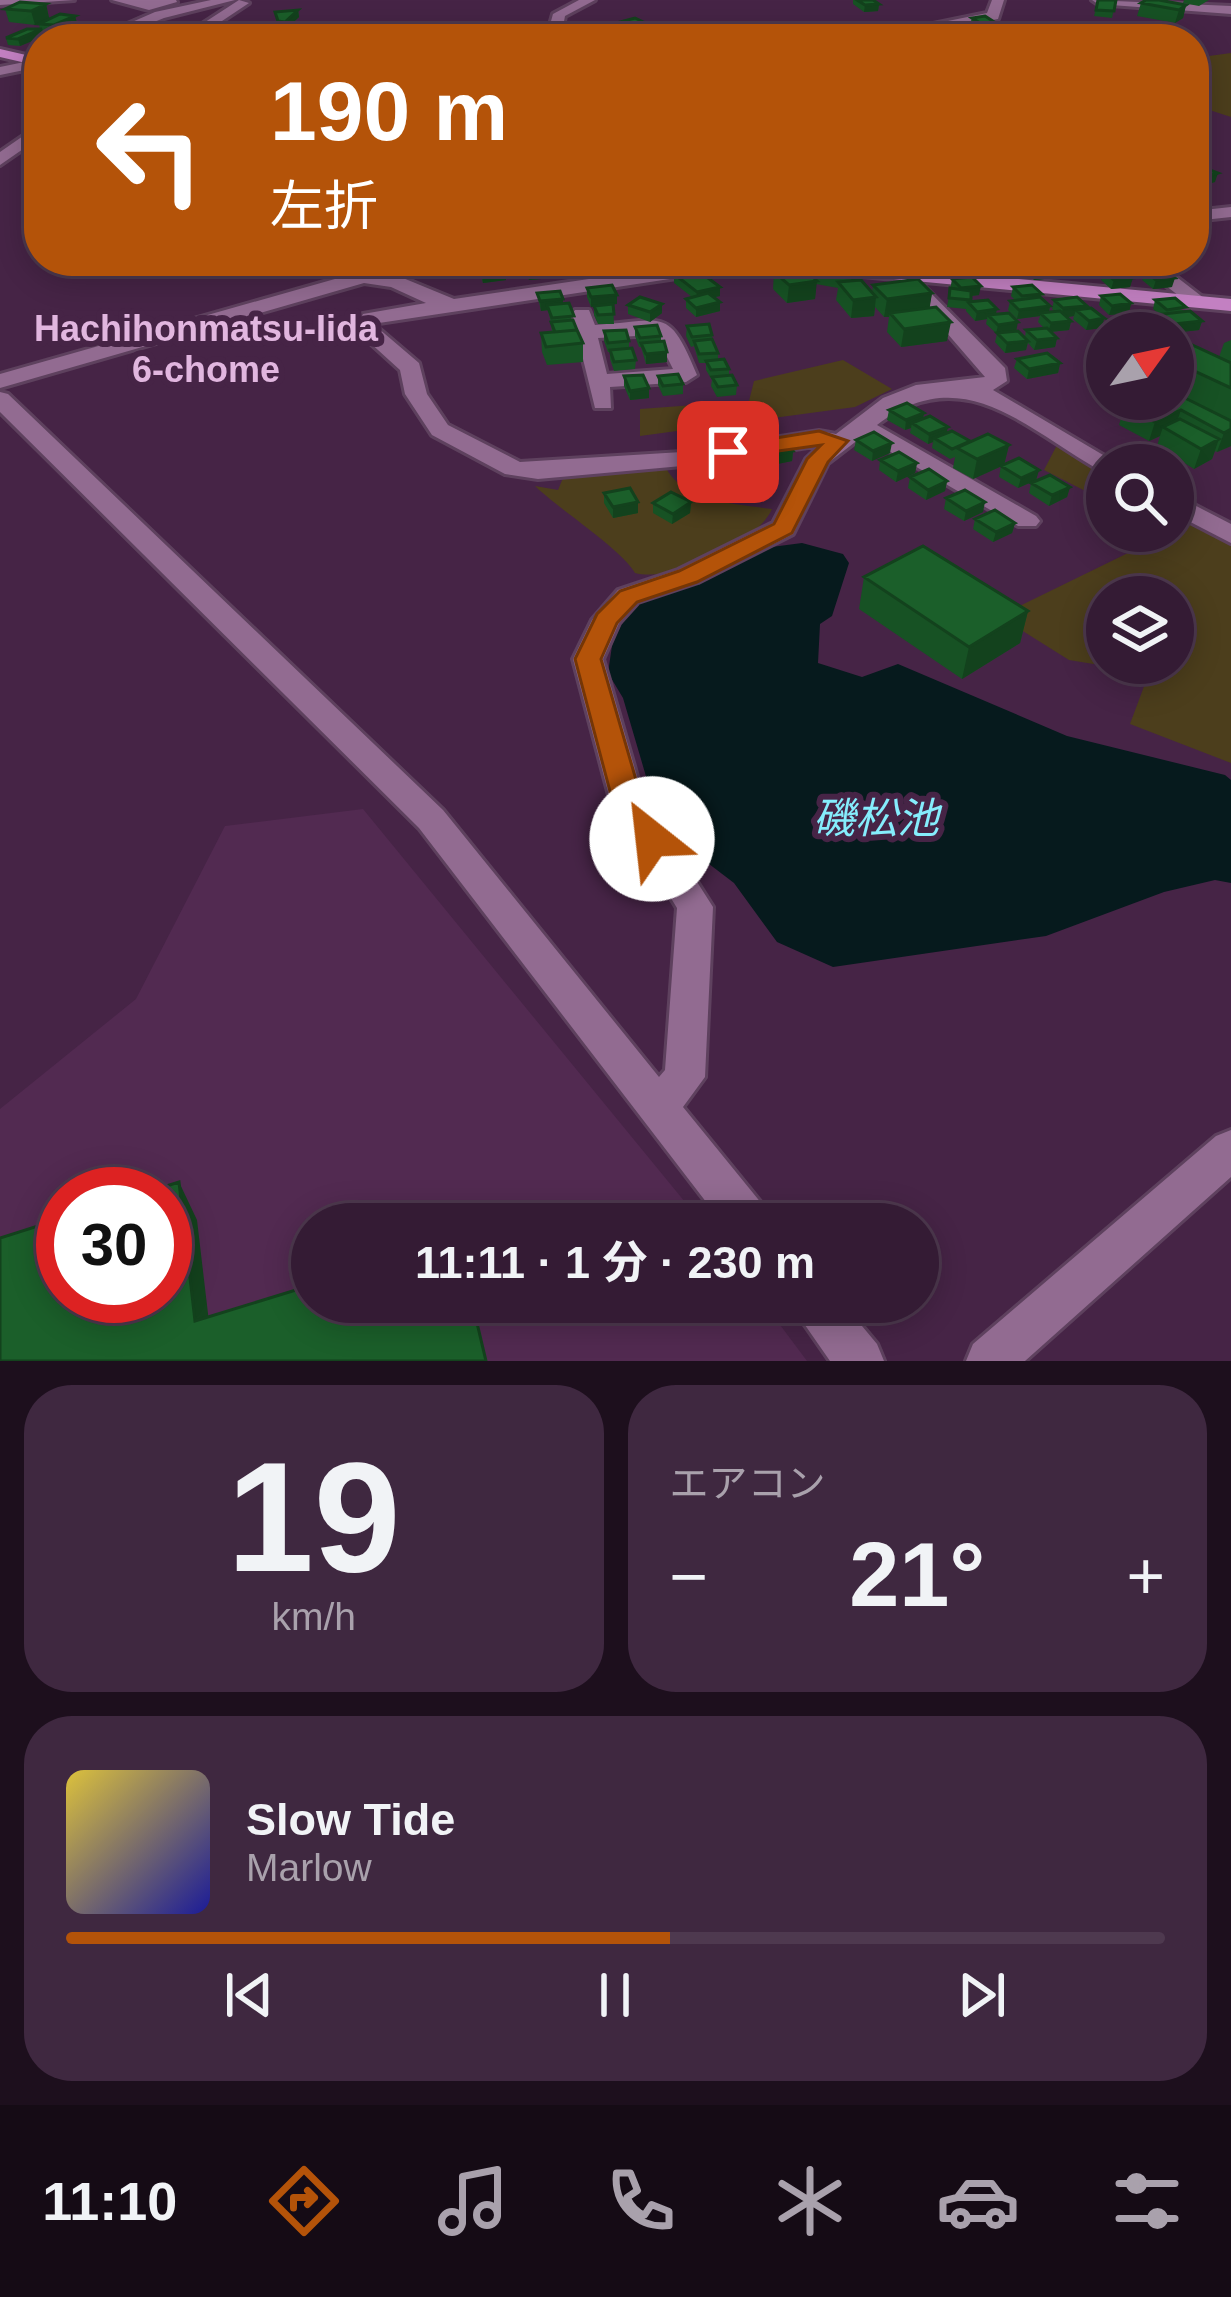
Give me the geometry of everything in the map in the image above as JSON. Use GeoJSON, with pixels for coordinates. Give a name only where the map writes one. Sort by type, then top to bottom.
{"type":"FeatureCollection","features":[{"type":"Feature","properties":{"kind":"main road"},"geometry":{"type":"LineString","coordinates":[[908,276],[1231,305]]}},
{"type":"Feature","properties":{"kind":"street"},"geometry":{"type":"LineString","coordinates":[[0,1],[68,0]]}},
{"type":"Feature","properties":{"kind":"street"},"geometry":{"type":"LineString","coordinates":[[118,0],[149,6],[179,0]]}},
{"type":"Feature","properties":{"kind":"street"},"geometry":{"type":"LineString","coordinates":[[136,24],[160,14],[229,0]]}},
{"type":"Feature","properties":{"kind":"street"},"geometry":{"type":"LineString","coordinates":[[208,24],[244,0]]}},
{"type":"Feature","properties":{"kind":"street"},"geometry":{"type":"LineString","coordinates":[[557,24],[559,14],[590,0]]}},
{"type":"Feature","properties":{"kind":"street"},"geometry":{"type":"LineString","coordinates":[[1098,0],[1224,6]]}},
{"type":"Feature","properties":{"kind":"street"},"geometry":{"type":"LineString","coordinates":[[946,24],[997,14]]}},
{"type":"Feature","properties":{"kind":"street"},"geometry":{"type":"LineString","coordinates":[[0,160],[24,142]]}},
{"type":"Feature","properties":{"kind":"street"},"geometry":{"type":"LineString","coordinates":[[662,276],[370,318],[367,330],[411,368],[416,394],[440,430],[514,469],[538,472],[682,459],[849,433],[1027,521]]}},
{"type":"Feature","properties":{"kind":"street"},"geometry":{"type":"LineString","coordinates":[[656,1107],[685,1077],[695,908],[627,799],[588,659],[606,620],[628,596],[688,576],[784,528],[818,459],[891,403],[924,390],[975,389],[996,381],[998,373],[908,276]]}},
{"type":"Feature","properties":{"kind":"street"},"geometry":{"type":"LineString","coordinates":[[1164,276],[1199,302]]}},
{"type":"Feature","properties":{"kind":"street"},"geometry":{"type":"LineString","coordinates":[[0,381],[363,278],[402,280],[423,297],[448,304]]}},
{"type":"Feature","properties":{"kind":"street"},"geometry":{"type":"LineString","coordinates":[[576,291],[600,392],[686,375],[669,333],[660,328],[586,332]]}},
{"type":"Feature","properties":{"kind":"street"},"geometry":{"type":"LineString","coordinates":[[975,389],[1086,452]]}},
{"type":"Feature","properties":{"kind":"street"},"geometry":{"type":"LineString","coordinates":[[0,399],[431,819],[733,1203]]}},
{"type":"Feature","properties":{"kind":"street"},"geometry":{"type":"LineString","coordinates":[[1194,514],[1231,535]]}},
{"type":"Feature","properties":{"kind":"street"},"geometry":{"type":"LineString","coordinates":[[990,1361],[1231,1150]]}},
{"type":"Feature","properties":{"kind":"street"},"geometry":{"type":"LineString","coordinates":[[829,1323],[860,1361]]}},
{"type":"Feature","properties":{"kind":"shaded area"},"geometry":{"type":"Polygon","coordinates":[[[1231,53],[1231,117],[1209,110],[1209,56],[1231,53]]]}},
{"type":"Feature","properties":{"kind":"shaded area"},"geometry":{"type":"Polygon","coordinates":[[[843,360],[892,389],[855,407],[640,436],[640,409],[749,401],[754,381],[843,360]]]}},
{"type":"Feature","properties":{"kind":"shaded area"},"geometry":{"type":"Polygon","coordinates":[[[1057,445],[1086,462],[1086,491],[1044,470],[1057,445]]]}},
{"type":"Feature","properties":{"kind":"shaded area"},"geometry":{"type":"Polygon","coordinates":[[[665,466],[673,478],[697,494],[772,509],[749,536],[731,548],[690,567],[651,575],[635,573],[535,486],[558,490],[563,478],[665,466]]]}},
{"type":"Feature","properties":{"kind":"shaded area"},"geometry":{"type":"Polygon","coordinates":[[[1194,524],[1231,545],[1231,763],[1130,724],[1145,684],[1194,684],[1194,576],[1086,576],[1086,663],[1069,660],[999,616],[1130,552],[1194,552],[1194,524]]]}},
{"type":"Feature","properties":{"kind":"shaded area"},"geometry":{"type":"Polygon","coordinates":[[[363,809],[686,1203],[291,1203],[291,1323],[779,1323],[807,1361],[0,1361],[0,1109],[136,999],[225,826],[363,809]]]}},
{"type":"Feature","properties":{"kind":"water","name":"磯松池"},"geometry":{"type":"Polygon","coordinates":[[[802,543],[843,554],[849,563],[832,616],[820,624],[818,663],[862,677],[898,664],[1067,736],[1225,775],[1231,780],[1231,883],[1215,880],[1164,892],[1046,936],[833,967],[777,942],[734,883],[671,835],[655,807],[623,698],[608,673],[613,639],[632,607],[764,548],[802,543]]]}},
{"type":"Feature","properties":{"kind":"building"},"geometry":{"type":"Polygon","coordinates":[[[1098,0],[1116,0],[1114,11],[1096,10],[1098,0]]]}},
{"type":"Feature","properties":{"kind":"building"},"geometry":{"type":"Polygon","coordinates":[[[20,2],[46,4],[31,11],[5,9],[20,2]]]}},
{"type":"Feature","properties":{"kind":"building"},"geometry":{"type":"Polygon","coordinates":[[[1141,3],[1186,5],[1179,10],[1141,3]]]}},
{"type":"Feature","properties":{"kind":"building"},"geometry":{"type":"Polygon","coordinates":[[[298,10],[285,22],[278,21],[275,12],[298,10]]]}},
{"type":"Feature","properties":{"kind":"building"},"geometry":{"type":"Polygon","coordinates":[[[60,14],[75,16],[56,24],[39,24],[60,14]]]}},
{"type":"Feature","properties":{"kind":"building"},"geometry":{"type":"Polygon","coordinates":[[[985,16],[997,24],[982,24],[972,18],[985,16]]]}},
{"type":"Feature","properties":{"kind":"building"},"geometry":{"type":"Polygon","coordinates":[[[635,18],[648,24],[612,24],[635,18]]]}},
{"type":"Feature","properties":{"kind":"building"},"geometry":{"type":"Polygon","coordinates":[[[677,276],[705,276],[720,287],[697,292],[677,276]]]}},
{"type":"Feature","properties":{"kind":"building"},"geometry":{"type":"Polygon","coordinates":[[[779,276],[812,276],[817,281],[789,285],[779,276]]]}},
{"type":"Feature","properties":{"kind":"building"},"geometry":{"type":"Polygon","coordinates":[[[972,277],[981,286],[961,288],[952,279],[972,277]]]}},
{"type":"Feature","properties":{"kind":"building"},"geometry":{"type":"Polygon","coordinates":[[[918,279],[932,293],[887,299],[873,285],[918,279]]]}},
{"type":"Feature","properties":{"kind":"building"},"geometry":{"type":"Polygon","coordinates":[[[861,280],[876,297],[853,300],[838,282],[861,280]]]}},
{"type":"Feature","properties":{"kind":"building"},"geometry":{"type":"Polygon","coordinates":[[[612,285],[617,295],[591,297],[587,288],[612,285]]]}},
{"type":"Feature","properties":{"kind":"building"},"geometry":{"type":"Polygon","coordinates":[[[1032,285],[1042,294],[1022,296],[1013,287],[1032,285]]]}},
{"type":"Feature","properties":{"kind":"building"},"geometry":{"type":"Polygon","coordinates":[[[950,288],[971,291],[971,300],[949,298],[950,288]]]}},
{"type":"Feature","properties":{"kind":"building"},"geometry":{"type":"Polygon","coordinates":[[[560,291],[563,299],[540,301],[537,293],[560,291]]]}},
{"type":"Feature","properties":{"kind":"building"},"geometry":{"type":"Polygon","coordinates":[[[708,293],[720,302],[696,308],[686,299],[708,293]]]}},
{"type":"Feature","properties":{"kind":"building"},"geometry":{"type":"Polygon","coordinates":[[[1120,294],[1131,303],[1112,306],[1101,296],[1120,294]]]}},
{"type":"Feature","properties":{"kind":"building"},"geometry":{"type":"Polygon","coordinates":[[[640,297],[662,304],[650,312],[628,305],[640,297]]]}},
{"type":"Feature","properties":{"kind":"building"},"geometry":{"type":"Polygon","coordinates":[[[1040,297],[1050,306],[1019,310],[1010,301],[1040,297]]]}},
{"type":"Feature","properties":{"kind":"building"},"geometry":{"type":"Polygon","coordinates":[[[1077,297],[1087,306],[1063,308],[1054,300],[1077,297]]]}},
{"type":"Feature","properties":{"kind":"building"},"geometry":{"type":"Polygon","coordinates":[[[1175,298],[1186,307],[1167,310],[1155,300],[1175,298]]]}},
{"type":"Feature","properties":{"kind":"building"},"geometry":{"type":"Polygon","coordinates":[[[988,300],[997,309],[977,312],[968,302],[988,300]]]}},
{"type":"Feature","properties":{"kind":"building"},"geometry":{"type":"Polygon","coordinates":[[[569,303],[574,316],[552,318],[547,305],[569,303]]]}},
{"type":"Feature","properties":{"kind":"building"},"geometry":{"type":"Polygon","coordinates":[[[613,304],[614,314],[598,315],[594,306],[613,304]]]}},
{"type":"Feature","properties":{"kind":"building"},"geometry":{"type":"Polygon","coordinates":[[[936,307],[951,322],[904,329],[890,313],[936,307]]]}},
{"type":"Feature","properties":{"kind":"building"},"geometry":{"type":"Polygon","coordinates":[[[1060,311],[1071,321],[1051,323],[1040,313],[1060,311]]]}},
{"type":"Feature","properties":{"kind":"building"},"geometry":{"type":"Polygon","coordinates":[[[1009,313],[1018,322],[998,325],[988,315],[1009,313]]]}},
{"type":"Feature","properties":{"kind":"building"},"geometry":{"type":"Polygon","coordinates":[[[573,320],[577,330],[555,332],[551,322],[573,320]]]}},
{"type":"Feature","properties":{"kind":"building"},"geometry":{"type":"Polygon","coordinates":[[[709,324],[712,335],[692,337],[687,326],[709,324]]]}},
{"type":"Feature","properties":{"kind":"building"},"geometry":{"type":"Polygon","coordinates":[[[657,325],[661,336],[640,338],[635,327],[657,325]]]}},
{"type":"Feature","properties":{"kind":"building"},"geometry":{"type":"Polygon","coordinates":[[[1047,328],[1057,338],[1037,340],[1026,330],[1047,328]]]}},
{"type":"Feature","properties":{"kind":"building"},"geometry":{"type":"Polygon","coordinates":[[[577,330],[583,343],[546,347],[541,333],[577,330]]]}},
{"type":"Feature","properties":{"kind":"building"},"geometry":{"type":"Polygon","coordinates":[[[626,330],[629,341],[608,343],[604,331],[626,330]]]}},
{"type":"Feature","properties":{"kind":"building"},"geometry":{"type":"Polygon","coordinates":[[[1018,331],[1028,341],[1007,343],[997,333],[1018,331]]]}},
{"type":"Feature","properties":{"kind":"building"},"geometry":{"type":"Polygon","coordinates":[[[712,339],[718,353],[699,354],[694,341],[712,339]]]}},
{"type":"Feature","properties":{"kind":"building"},"geometry":{"type":"Polygon","coordinates":[[[664,341],[667,352],[646,354],[641,343],[664,341]]]}},
{"type":"Feature","properties":{"kind":"building"},"geometry":{"type":"Polygon","coordinates":[[[1194,346],[1231,363],[1231,388],[1194,371],[1194,346]]]}},
{"type":"Feature","properties":{"kind":"building"},"geometry":{"type":"Polygon","coordinates":[[[632,348],[636,360],[614,362],[610,350],[632,348]]]}},
{"type":"Feature","properties":{"kind":"building"},"geometry":{"type":"Polygon","coordinates":[[[1047,353],[1060,363],[1029,369],[1017,359],[1047,353]]]}},
{"type":"Feature","properties":{"kind":"building"},"geometry":{"type":"Polygon","coordinates":[[[724,359],[729,369],[711,370],[706,361],[724,359]]]}},
{"type":"Feature","properties":{"kind":"building"},"geometry":{"type":"Polygon","coordinates":[[[678,374],[683,384],[663,386],[658,376],[678,374]]]}},
{"type":"Feature","properties":{"kind":"building"},"geometry":{"type":"Polygon","coordinates":[[[643,375],[649,388],[630,391],[624,376],[643,375]]]}},
{"type":"Feature","properties":{"kind":"building"},"geometry":{"type":"Polygon","coordinates":[[[732,375],[737,385],[718,387],[712,377],[732,375]]]}},
{"type":"Feature","properties":{"kind":"building"},"geometry":{"type":"Polygon","coordinates":[[[1194,402],[1231,421],[1231,429],[1224,433],[1194,417],[1194,402]]]}},
{"type":"Feature","properties":{"kind":"building"},"geometry":{"type":"Polygon","coordinates":[[[907,403],[924,413],[906,420],[889,410],[907,403]]]}},
{"type":"Feature","properties":{"kind":"building"},"geometry":{"type":"Polygon","coordinates":[[[930,416],[948,427],[929,434],[912,423],[930,416]]]}},
{"type":"Feature","properties":{"kind":"building"},"geometry":{"type":"Polygon","coordinates":[[[1182,420],[1219,439],[1201,449],[1163,427],[1182,420]]]}},
{"type":"Feature","properties":{"kind":"building"},"geometry":{"type":"Polygon","coordinates":[[[952,431],[970,441],[952,449],[934,438],[952,431]]]}},
{"type":"Feature","properties":{"kind":"building"},"geometry":{"type":"Polygon","coordinates":[[[874,432],[892,443],[873,451],[856,440],[874,432]]]}},
{"type":"Feature","properties":{"kind":"building"},"geometry":{"type":"Polygon","coordinates":[[[988,434],[1009,445],[977,459],[957,448],[988,434]]]}},
{"type":"Feature","properties":{"kind":"building"},"geometry":{"type":"Polygon","coordinates":[[[782,439],[793,451],[769,456],[758,443],[782,439]]]}},
{"type":"Feature","properties":{"kind":"building"},"geometry":{"type":"Polygon","coordinates":[[[899,452],[917,463],[898,471],[880,460],[899,452]]]}},
{"type":"Feature","properties":{"kind":"building"},"geometry":{"type":"Polygon","coordinates":[[[757,456],[773,467],[753,475],[737,463],[757,456]]]}},
{"type":"Feature","properties":{"kind":"building"},"geometry":{"type":"Polygon","coordinates":[[[1019,458],[1039,470],[1021,478],[1001,466],[1019,458]]]}},
{"type":"Feature","properties":{"kind":"building"},"geometry":{"type":"Polygon","coordinates":[[[929,469],[947,481],[928,490],[910,477],[929,469]]]}},
{"type":"Feature","properties":{"kind":"building"},"geometry":{"type":"Polygon","coordinates":[[[1050,475],[1070,487],[1052,495],[1031,483],[1050,475]]]}},
{"type":"Feature","properties":{"kind":"building"},"geometry":{"type":"Polygon","coordinates":[[[630,488],[638,502],[613,507],[604,493],[630,488]]]}},
{"type":"Feature","properties":{"kind":"building"},"geometry":{"type":"Polygon","coordinates":[[[965,490],[985,502],[966,511],[946,498],[965,490]]]}},
{"type":"Feature","properties":{"kind":"building"},"geometry":{"type":"Polygon","coordinates":[[[671,492],[691,502],[673,514],[653,503],[671,492]]]}},
{"type":"Feature","properties":{"kind":"building"},"geometry":{"type":"Polygon","coordinates":[[[995,510],[1015,523],[996,532],[975,519],[995,510]]]}},
{"type":"Feature","properties":{"kind":"building"},"geometry":{"type":"Polygon","coordinates":[[[923,546],[1028,611],[969,647],[864,577],[923,546]]]}},
{"type":"Feature","properties":{"kind":"building"},"geometry":{"type":"Polygon","coordinates":[[[36,1227],[36,1323],[192,1323],[192,1295],[195,1321],[291,1291],[291,1323],[477,1323],[486,1361],[0,1361],[0,1238],[36,1227]]]}},
{"type":"Feature","properties":{"kind":"district","name":"Hachihonmatsu-Iida 6-chome"},"geometry":{"type":"Point","coordinates":[206,348]}},
{"type":"Feature","properties":{"kind":"route"},"geometry":{"type":"LineString","coordinates":[[652,839],[627,799],[588,659],[606,620],[628,596],[688,576],[784,528],[818,459],[838,441],[819,438],[728,452]]}}]}
